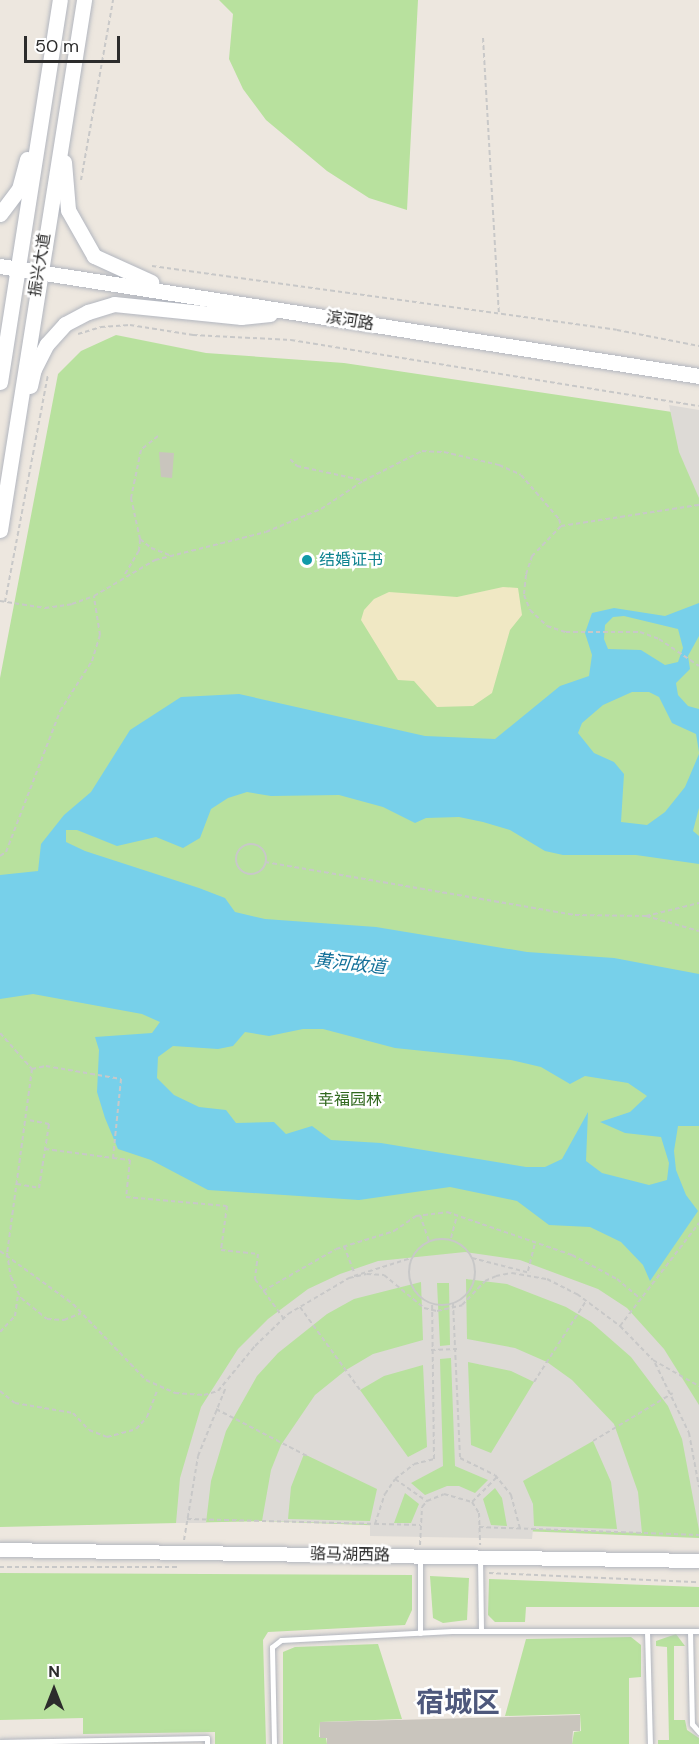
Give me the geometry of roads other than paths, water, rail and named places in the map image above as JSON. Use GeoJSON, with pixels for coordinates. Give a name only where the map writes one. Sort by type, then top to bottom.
{"type":"FeatureCollection","features":[{"type":"Feature","properties":{"kind":"main road","name":"振兴大道"},"geometry":{"type":"LineString","coordinates":[[0,382],[60,0]]}},
{"type":"Feature","properties":{"kind":"main road","name":"振兴大道"},"geometry":{"type":"LineString","coordinates":[[0,530],[38,272],[84,0]]}},
{"type":"Feature","properties":{"kind":"main road"},"geometry":{"type":"LineString","coordinates":[[0,214],[19,189],[46,93]]}},
{"type":"Feature","properties":{"kind":"main road"},"geometry":{"type":"LineString","coordinates":[[67,97],[63,175],[68,210],[94,256],[140,279],[292,312]]}},
{"type":"Feature","properties":{"kind":"main road","name":"滨河路"},"geometry":{"type":"LineString","coordinates":[[0,266],[699,376]]}},
{"type":"Feature","properties":{"kind":"main road"},"geometry":{"type":"LineString","coordinates":[[6,491],[34,369],[65,324],[114,304],[241,317],[292,312]]}},
{"type":"Feature","properties":{"kind":"street","name":"骆马湖西路"},"geometry":{"type":"LineString","coordinates":[[0,1550],[699,1561]]}},
{"type":"Feature","properties":{"kind":"lane"},"geometry":{"type":"LineString","coordinates":[[420,1557],[420,1633]]}},
{"type":"Feature","properties":{"kind":"lane"},"geometry":{"type":"LineString","coordinates":[[480,1558],[481,1631]]}},
{"type":"Feature","properties":{"kind":"lane"},"geometry":{"type":"LineString","coordinates":[[274,1744],[272,1647],[276,1641],[481,1631],[699,1631]]}},
{"type":"Feature","properties":{"kind":"lane"},"geometry":{"type":"LineString","coordinates":[[646,1631],[650,1744]]}},
{"type":"Feature","properties":{"kind":"lane"},"geometry":{"type":"LineString","coordinates":[[690,1631],[692,1724],[699,1732]]}},
{"type":"Feature","properties":{"kind":"lane"},"geometry":{"type":"LineString","coordinates":[[0,1742],[207,1738],[207,1744]]}},
{"type":"Feature","properties":{"kind":"water","name":"黄河故道"},"geometry":{"type":"Polygon","coordinates":[[[699,603],[699,636],[688,656],[690,669],[676,683],[678,695],[688,706],[699,709],[699,752],[696,734],[672,723],[659,697],[649,692],[632,692],[603,705],[582,723],[578,733],[594,753],[614,762],[624,774],[621,822],[647,825],[665,812],[685,787],[699,754],[699,808],[693,831],[699,836],[699,864],[636,855],[563,855],[545,851],[510,830],[483,822],[459,817],[426,818],[415,823],[383,807],[339,795],[271,796],[247,792],[228,798],[211,809],[200,838],[183,848],[156,837],[117,846],[77,830],[66,830],[66,842],[85,851],[199,888],[225,898],[235,912],[265,919],[376,927],[527,952],[614,958],[699,974],[699,1126],[678,1126],[674,1151],[676,1170],[686,1195],[698,1211],[650,1281],[643,1265],[621,1242],[590,1227],[549,1225],[517,1201],[450,1187],[359,1200],[208,1190],[151,1160],[118,1149],[97,1092],[99,1050],[95,1037],[152,1033],[160,1022],[142,1014],[33,994],[0,999],[0,875],[38,871],[41,844],[64,815],[91,792],[130,730],[181,697],[239,694],[425,736],[495,739],[560,686],[589,676],[592,655],[585,633],[592,613],[614,608],[665,616],[699,603]],[[624,616],[613,617],[605,625],[604,639],[608,649],[641,650],[665,665],[678,662],[683,648],[678,629],[624,616]],[[303,1029],[269,1036],[245,1032],[233,1046],[218,1049],[173,1046],[158,1057],[157,1078],[174,1095],[199,1107],[226,1110],[236,1123],[274,1122],[286,1134],[312,1126],[331,1140],[381,1143],[526,1167],[545,1167],[562,1159],[588,1112],[586,1161],[602,1173],[649,1185],[667,1180],[669,1163],[661,1137],[625,1133],[600,1122],[630,1112],[647,1096],[628,1083],[585,1076],[570,1084],[541,1067],[511,1060],[395,1048],[323,1029],[303,1029]]]}},
{"type":"Feature","properties":{"kind":"place","name":"结婚证书"},"geometry":{"type":"Point","coordinates":[307,560]}},
{"type":"Feature","properties":{"kind":"district","name":"宿城区"},"geometry":{"type":"Point","coordinates":[458,1703]}},
{"type":"Feature","properties":{"kind":"park label","name":"幸福园林"},"geometry":{"type":"Point","coordinates":[350,1100]}}]}
